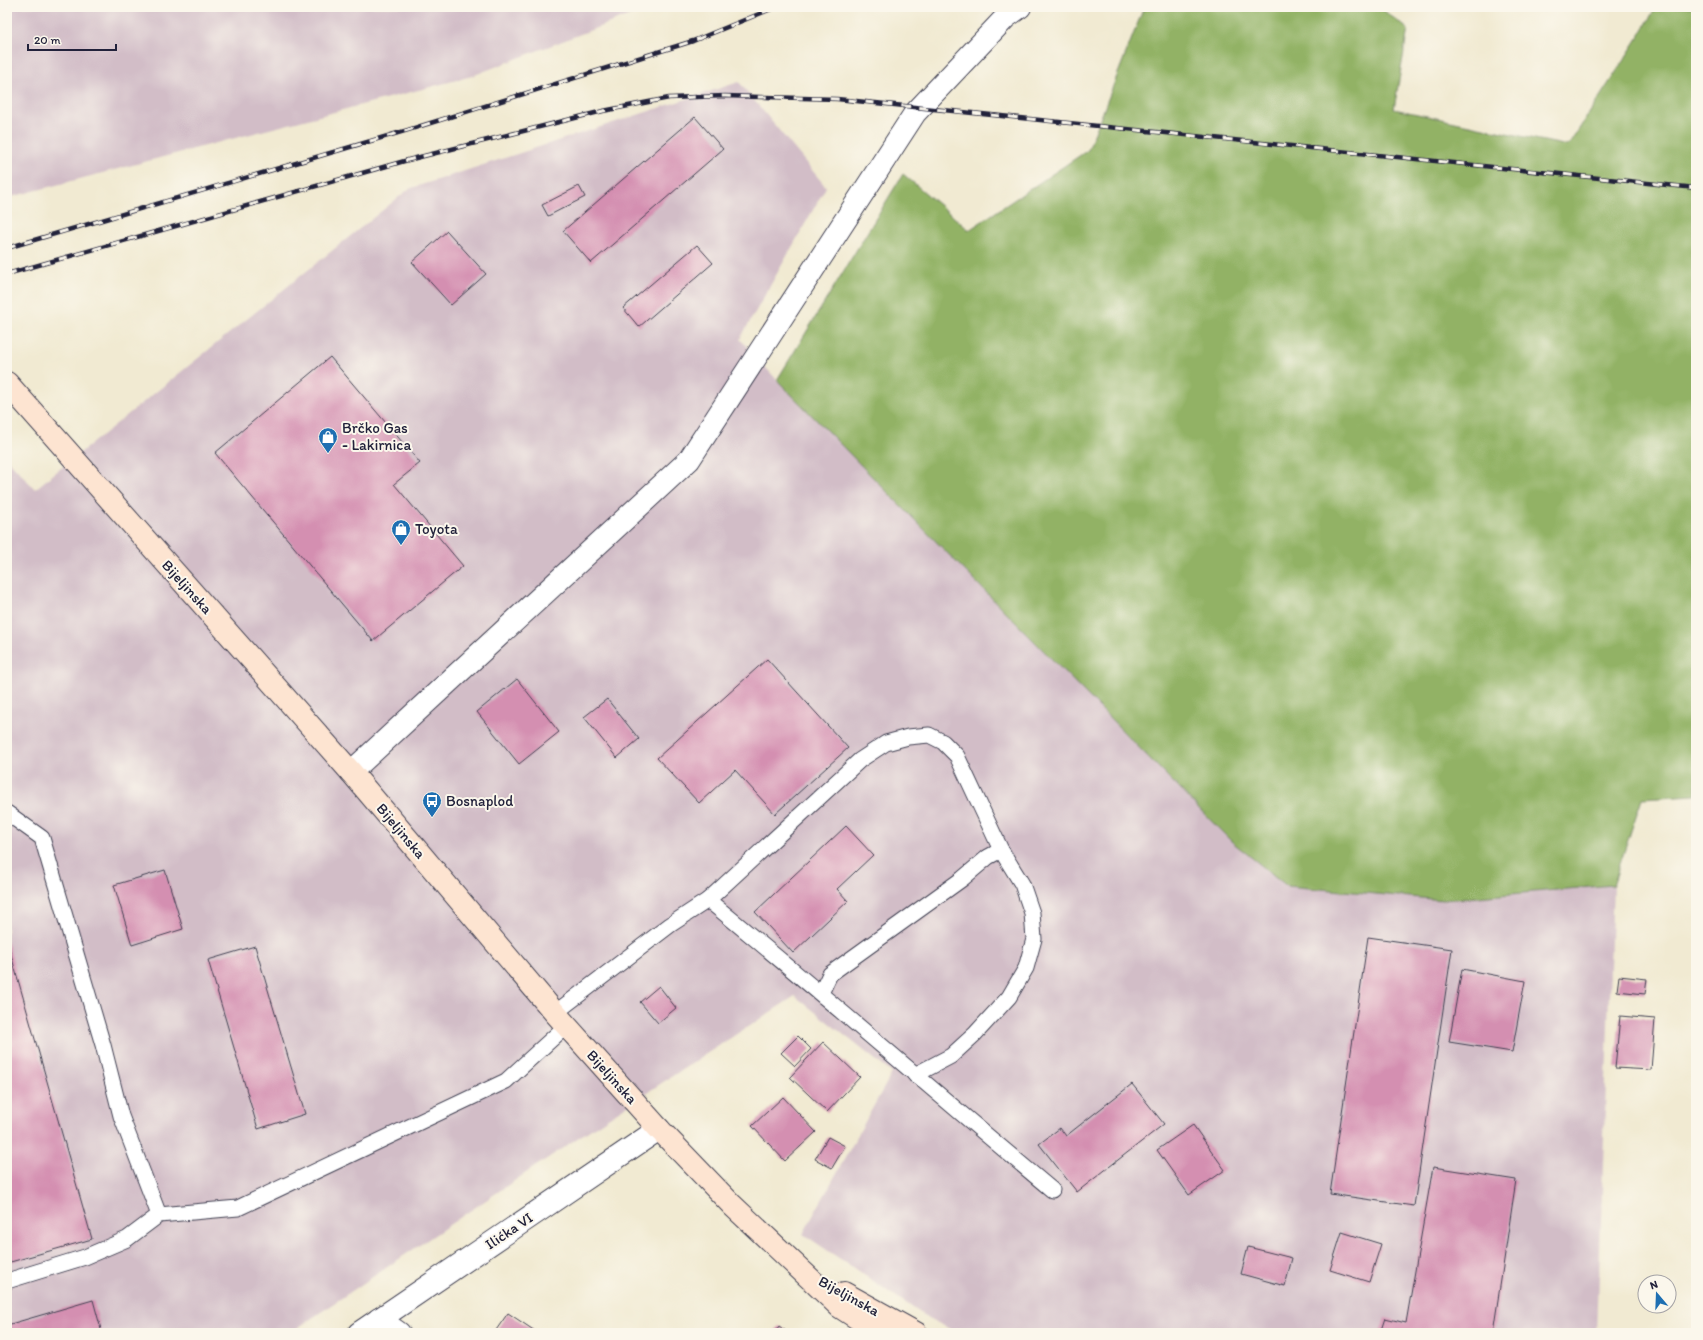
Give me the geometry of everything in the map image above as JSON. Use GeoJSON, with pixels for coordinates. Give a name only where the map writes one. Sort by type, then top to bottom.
{"type":"FeatureCollection","features":[{"type":"Feature","properties":{"kind":"main road","name":"Bijeljinska"},"geometry":{"type":"LineString","coordinates":[[7,383],[351,772],[560,1020],[659,1129],[732,1205],[840,1307],[880,1333]]}},
{"type":"Feature","properties":{"kind":"main road","name":"Bijeljinska"},"geometry":{"type":"LineString","coordinates":[[802,1271],[916,1333]]}},
{"type":"Feature","properties":{"kind":"street"},"geometry":{"type":"LineString","coordinates":[[351,772],[689,460],[915,113],[1006,17],[1020,7]]}},
{"type":"Feature","properties":{"kind":"street","name":"Ilićka VI"},"geometry":{"type":"LineString","coordinates":[[359,1333],[659,1129]]}},
{"type":"Feature","properties":{"kind":"street"},"geometry":{"type":"LineString","coordinates":[[379,1319],[399,1333]]}},
{"type":"Feature","properties":{"kind":"lane"},"geometry":{"type":"LineString","coordinates":[[7,1281],[92,1254],[127,1238],[159,1215],[238,1208],[506,1081],[560,1020],[670,925],[708,900],[860,760],[886,743],[908,737],[929,735],[943,742],[958,756],[1001,850],[1022,884],[1032,913],[1034,939],[1026,968],[1009,997],[975,1034],[951,1056],[915,1075]]}},
{"type":"Feature","properties":{"kind":"lane"},"geometry":{"type":"LineString","coordinates":[[7,813],[42,838],[103,1045],[121,1116],[159,1215]]}},
{"type":"Feature","properties":{"kind":"lane"},"geometry":{"type":"LineString","coordinates":[[821,993],[830,974],[962,879],[988,857],[1001,850]]}},
{"type":"Feature","properties":{"kind":"lane"},"geometry":{"type":"LineString","coordinates":[[708,900],[821,993],[915,1075],[1052,1190]]}},
{"type":"Feature","properties":{"kind":"shaded area"},"geometry":{"type":"Polygon","coordinates":[[[7,7],[651,7],[472,76],[7,198],[7,7]]]}},
{"type":"Feature","properties":{"kind":"shaded area"},"geometry":{"type":"Polygon","coordinates":[[[739,82],[826,187],[740,339],[777,380],[1231,841],[1287,886],[1443,900],[1613,885],[1597,1333],[958,1333],[928,1318],[803,1234],[892,1073],[795,996],[579,1137],[290,1333],[7,1333],[7,459],[35,489],[409,189],[739,82]]]}},
{"type":"Feature","properties":{"kind":"green space"},"geometry":{"type":"Polygon","coordinates":[[[1144,7],[1379,7],[1408,29],[1394,109],[1568,146],[1640,35],[1656,7],[1696,7],[1696,795],[1642,798],[1613,885],[1443,900],[1287,886],[1231,841],[777,380],[903,174],[969,230],[1088,150],[1144,7]]]}},
{"type":"Feature","properties":{"kind":"building"},"geometry":{"type":"Polygon","coordinates":[[[695,117],[723,149],[591,263],[563,231],[695,117]]]}},
{"type":"Feature","properties":{"kind":"building"},"geometry":{"type":"Polygon","coordinates":[[[579,186],[585,197],[548,216],[542,205],[579,186]]]}},
{"type":"Feature","properties":{"kind":"building"},"geometry":{"type":"Polygon","coordinates":[[[447,231],[486,274],[451,305],[412,262],[447,231]]]}},
{"type":"Feature","properties":{"kind":"building"},"geometry":{"type":"Polygon","coordinates":[[[697,245],[713,263],[639,327],[623,308],[697,245]]]}},
{"type":"Feature","properties":{"kind":"building"},"geometry":{"type":"Polygon","coordinates":[[[330,357],[420,463],[394,484],[463,566],[373,641],[215,453],[330,357]]]}},
{"type":"Feature","properties":{"kind":"building"},"geometry":{"type":"Polygon","coordinates":[[[767,659],[848,748],[775,814],[735,770],[699,803],[657,758],[767,659]]]}},
{"type":"Feature","properties":{"kind":"building"},"geometry":{"type":"Polygon","coordinates":[[[517,679],[559,732],[519,764],[477,712],[517,679]]]}},
{"type":"Feature","properties":{"kind":"building"},"geometry":{"type":"Polygon","coordinates":[[[607,699],[639,739],[617,758],[584,717],[607,699]]]}},
{"type":"Feature","properties":{"kind":"building"},"geometry":{"type":"Polygon","coordinates":[[[846,826],[873,855],[837,889],[848,901],[793,953],[755,912],[846,826]]]}},
{"type":"Feature","properties":{"kind":"building"},"geometry":{"type":"Polygon","coordinates":[[[165,870],[183,929],[132,945],[114,885],[165,870]]]}},
{"type":"Feature","properties":{"kind":"building"},"geometry":{"type":"Polygon","coordinates":[[[1368,937],[1452,949],[1414,1206],[1330,1194],[1368,937]]]}},
{"type":"Feature","properties":{"kind":"building"},"geometry":{"type":"Polygon","coordinates":[[[7,941],[92,1239],[7,1263],[7,941]]]}},
{"type":"Feature","properties":{"kind":"building"},"geometry":{"type":"Polygon","coordinates":[[[255,946],[305,1114],[258,1129],[208,960],[255,946]]]}},
{"type":"Feature","properties":{"kind":"building"},"geometry":{"type":"Polygon","coordinates":[[[1462,969],[1525,981],[1512,1052],[1449,1042],[1462,969]]]}},
{"type":"Feature","properties":{"kind":"building"},"geometry":{"type":"Polygon","coordinates":[[[1619,976],[1647,979],[1645,994],[1617,991],[1619,976]]]}},
{"type":"Feature","properties":{"kind":"building"},"geometry":{"type":"Polygon","coordinates":[[[659,986],[676,1008],[658,1023],[640,1002],[659,986]]]}},
{"type":"Feature","properties":{"kind":"building"},"geometry":{"type":"Polygon","coordinates":[[[1620,1016],[1655,1019],[1651,1070],[1615,1068],[1620,1016]]]}},
{"type":"Feature","properties":{"kind":"building"},"geometry":{"type":"Polygon","coordinates":[[[798,1036],[811,1049],[795,1066],[781,1053],[798,1036]]]}},
{"type":"Feature","properties":{"kind":"building"},"geometry":{"type":"Polygon","coordinates":[[[823,1042],[860,1077],[827,1112],[790,1077],[823,1042]]]}},
{"type":"Feature","properties":{"kind":"building"},"geometry":{"type":"Polygon","coordinates":[[[1132,1084],[1164,1124],[1077,1192],[1039,1144],[1060,1128],[1066,1136],[1132,1084]]]}},
{"type":"Feature","properties":{"kind":"building"},"geometry":{"type":"Polygon","coordinates":[[[783,1097],[816,1132],[785,1161],[752,1126],[783,1097]]]}},
{"type":"Feature","properties":{"kind":"building"},"geometry":{"type":"Polygon","coordinates":[[[1193,1125],[1225,1170],[1189,1195],[1157,1150],[1193,1125]]]}},
{"type":"Feature","properties":{"kind":"building"},"geometry":{"type":"Polygon","coordinates":[[[828,1137],[845,1146],[832,1168],[815,1159],[828,1137]]]}},
{"type":"Feature","properties":{"kind":"building"},"geometry":{"type":"Polygon","coordinates":[[[1433,1167],[1516,1180],[1493,1333],[1380,1333],[1385,1318],[1406,1323],[1433,1167]]]}},
{"type":"Feature","properties":{"kind":"building"},"geometry":{"type":"Polygon","coordinates":[[[1342,1232],[1381,1244],[1369,1282],[1330,1270],[1342,1232]]]}},
{"type":"Feature","properties":{"kind":"building"},"geometry":{"type":"Polygon","coordinates":[[[1248,1247],[1292,1258],[1285,1286],[1241,1274],[1248,1247]]]}},
{"type":"Feature","properties":{"kind":"building"},"geometry":{"type":"Polygon","coordinates":[[[93,1300],[102,1333],[7,1333],[7,1325],[93,1300]]]}},
{"type":"Feature","properties":{"kind":"building"},"geometry":{"type":"Polygon","coordinates":[[[508,1313],[538,1333],[494,1333],[508,1313]]]}},
{"type":"Feature","properties":{"kind":"building"},"geometry":{"type":"Polygon","coordinates":[[[779,1326],[789,1333],[774,1333],[779,1326]]]}},
{"type":"Feature","properties":{"kind":"railway"},"geometry":{"type":"LineString","coordinates":[[7,248],[408,130],[693,41],[776,7]]}},
{"type":"Feature","properties":{"kind":"railway"},"geometry":{"type":"LineString","coordinates":[[7,274],[408,160],[603,111],[669,98],[725,96],[837,99],[1696,188]]}},
{"type":"Feature","properties":{"kind":"place","name":"Brčko Gas - Lakirnica"},"geometry":{"type":"Point","coordinates":[328,454]}},
{"type":"Feature","properties":{"kind":"place","name":"Toyota"},"geometry":{"type":"Point","coordinates":[401,546]}},
{"type":"Feature","properties":{"kind":"place","name":"Bosnaplod"},"geometry":{"type":"Point","coordinates":[432,818]}}]}
